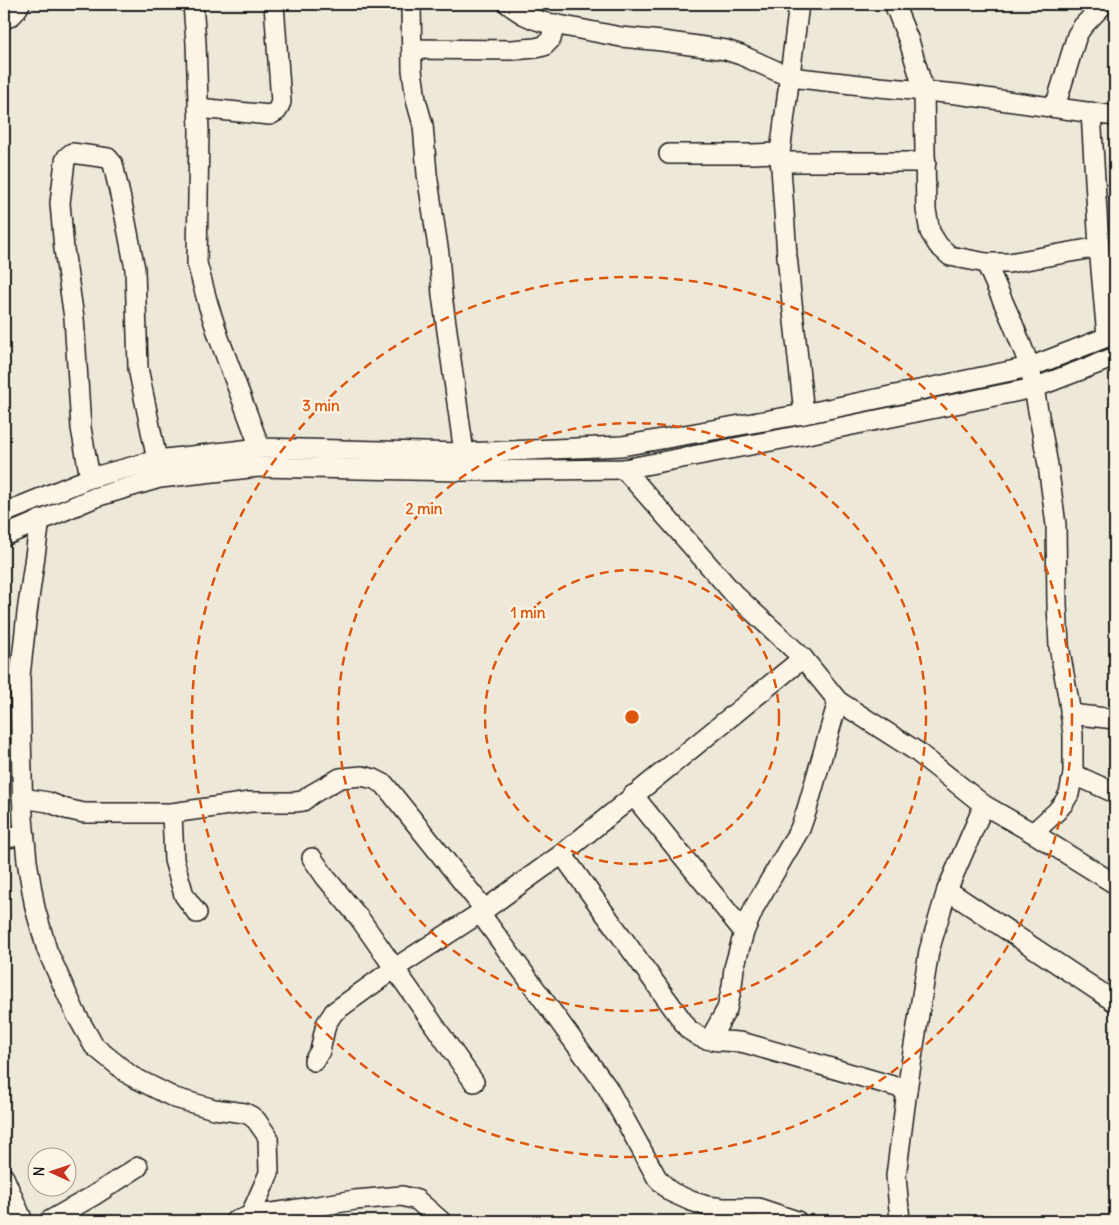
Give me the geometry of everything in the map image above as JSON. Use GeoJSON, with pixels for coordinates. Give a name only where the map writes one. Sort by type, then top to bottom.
{"type":"FeatureCollection","features":[{"type":"Feature","properties":{"kind":"street"},"geometry":{"type":"LineString","coordinates":[[4,18],[9,18],[16,12],[20,4]]}},
{"type":"Feature","properties":{"kind":"street"},"geometry":{"type":"LineString","coordinates":[[193,4],[199,131],[197,263],[219,338],[260,448]]}},
{"type":"Feature","properties":{"kind":"street"},"geometry":{"type":"LineString","coordinates":[[198,108],[270,115],[277,111],[281,102],[274,4]]}},
{"type":"Feature","properties":{"kind":"street"},"geometry":{"type":"LineString","coordinates":[[411,4],[412,70],[416,100],[423,125],[427,174],[439,254],[442,295],[464,453]]}},
{"type":"Feature","properties":{"kind":"street"},"geometry":{"type":"LineString","coordinates":[[508,4],[532,19],[555,24],[621,37],[726,50],[790,77],[879,88],[957,94],[1115,116]]}},
{"type":"Feature","properties":{"kind":"street"},"geometry":{"type":"LineString","coordinates":[[799,4],[780,158],[787,256],[804,414]]}},
{"type":"Feature","properties":{"kind":"street"},"geometry":{"type":"LineString","coordinates":[[894,4],[909,41],[924,91],[926,210],[930,232],[938,246],[950,256],[986,264],[1009,263],[1099,247]]}},
{"type":"Feature","properties":{"kind":"street"},"geometry":{"type":"LineString","coordinates":[[1055,107],[1077,35],[1104,4]]}},
{"type":"Feature","properties":{"kind":"street"},"geometry":{"type":"LineString","coordinates":[[412,49],[512,50],[535,48],[544,46],[551,39],[555,24]]}},
{"type":"Feature","properties":{"kind":"street"},"geometry":{"type":"LineString","coordinates":[[5,510],[90,478],[157,460],[260,448],[464,453],[622,446],[804,414],[1030,367],[1111,335],[1099,247],[1091,112]]}},
{"type":"Feature","properties":{"kind":"street"},"geometry":{"type":"LineString","coordinates":[[90,478],[81,428],[74,318],[64,249],[60,203],[65,161],[67,156],[72,153],[108,158],[113,164],[135,269],[138,368],[157,460]]}},
{"type":"Feature","properties":{"kind":"street"},"geometry":{"type":"LineString","coordinates":[[669,154],[926,162]]}},
{"type":"Feature","properties":{"kind":"street"},"geometry":{"type":"LineString","coordinates":[[986,264],[1030,367],[1048,464],[1056,525],[1059,646],[1073,735],[1073,774],[1069,794],[1063,804],[1033,833]]}},
{"type":"Feature","properties":{"kind":"street"},"geometry":{"type":"LineString","coordinates":[[4,536],[96,497],[160,478],[258,467],[462,471],[624,469],[1034,388],[1115,357]]}},
{"type":"Feature","properties":{"kind":"street"},"geometry":{"type":"LineString","coordinates":[[624,469],[734,594],[803,658],[838,700],[916,751],[984,805],[1115,884]]}},
{"type":"Feature","properties":{"kind":"street"},"geometry":{"type":"LineString","coordinates":[[40,520],[20,676],[24,834],[35,908],[47,950],[76,1014],[94,1046],[131,1076],[175,1098],[214,1108],[245,1113],[256,1120],[268,1137],[269,1173],[242,1218]]}},
{"type":"Feature","properties":{"kind":"street"},"geometry":{"type":"LineString","coordinates":[[314,1061],[320,1051],[326,1024],[334,1012],[395,968],[483,911],[562,854],[803,658]]}},
{"type":"Feature","properties":{"kind":"street"},"geometry":{"type":"LineString","coordinates":[[710,1039],[727,1009],[734,968],[744,932],[755,906],[800,829],[808,809],[838,700]]}},
{"type":"Feature","properties":{"kind":"street"},"geometry":{"type":"LineString","coordinates":[[1070,714],[1115,719]]}},
{"type":"Feature","properties":{"kind":"street"},"geometry":{"type":"LineString","coordinates":[[1073,774],[1115,793]]}},
{"type":"Feature","properties":{"kind":"street"},"geometry":{"type":"LineString","coordinates":[[22,798],[48,802],[84,813],[172,813],[250,802],[303,801],[340,778],[362,776],[384,784],[483,911],[607,1088],[657,1178],[671,1192],[707,1206],[758,1208],[798,1221]]}},
{"type":"Feature","properties":{"kind":"street"},"geometry":{"type":"LineString","coordinates":[[633,795],[744,932]]}},
{"type":"Feature","properties":{"kind":"street"},"geometry":{"type":"LineString","coordinates":[[900,1221],[896,1176],[928,951],[946,890],[984,805]]}},
{"type":"Feature","properties":{"kind":"street"},"geometry":{"type":"LineString","coordinates":[[172,813],[174,860],[184,895],[197,913]]}},
{"type":"Feature","properties":{"kind":"street"},"geometry":{"type":"LineString","coordinates":[[4,839],[24,834]]}},
{"type":"Feature","properties":{"kind":"street"},"geometry":{"type":"LineString","coordinates":[[562,854],[689,1030],[700,1037],[736,1041],[907,1090]]}},
{"type":"Feature","properties":{"kind":"street"},"geometry":{"type":"LineString","coordinates":[[312,858],[360,919],[474,1082]]}},
{"type":"Feature","properties":{"kind":"street"},"geometry":{"type":"LineString","coordinates":[[946,890],[1115,1002]]}},
{"type":"Feature","properties":{"kind":"street"},"geometry":{"type":"LineString","coordinates":[[49,1221],[93,1196],[138,1166]]}},
{"type":"Feature","properties":{"kind":"street"},"geometry":{"type":"LineString","coordinates":[[4,1178],[23,1221]]}},
{"type":"Feature","properties":{"kind":"street"},"geometry":{"type":"LineString","coordinates":[[242,1218],[355,1200],[402,1196],[417,1200],[441,1221]]}}]}
